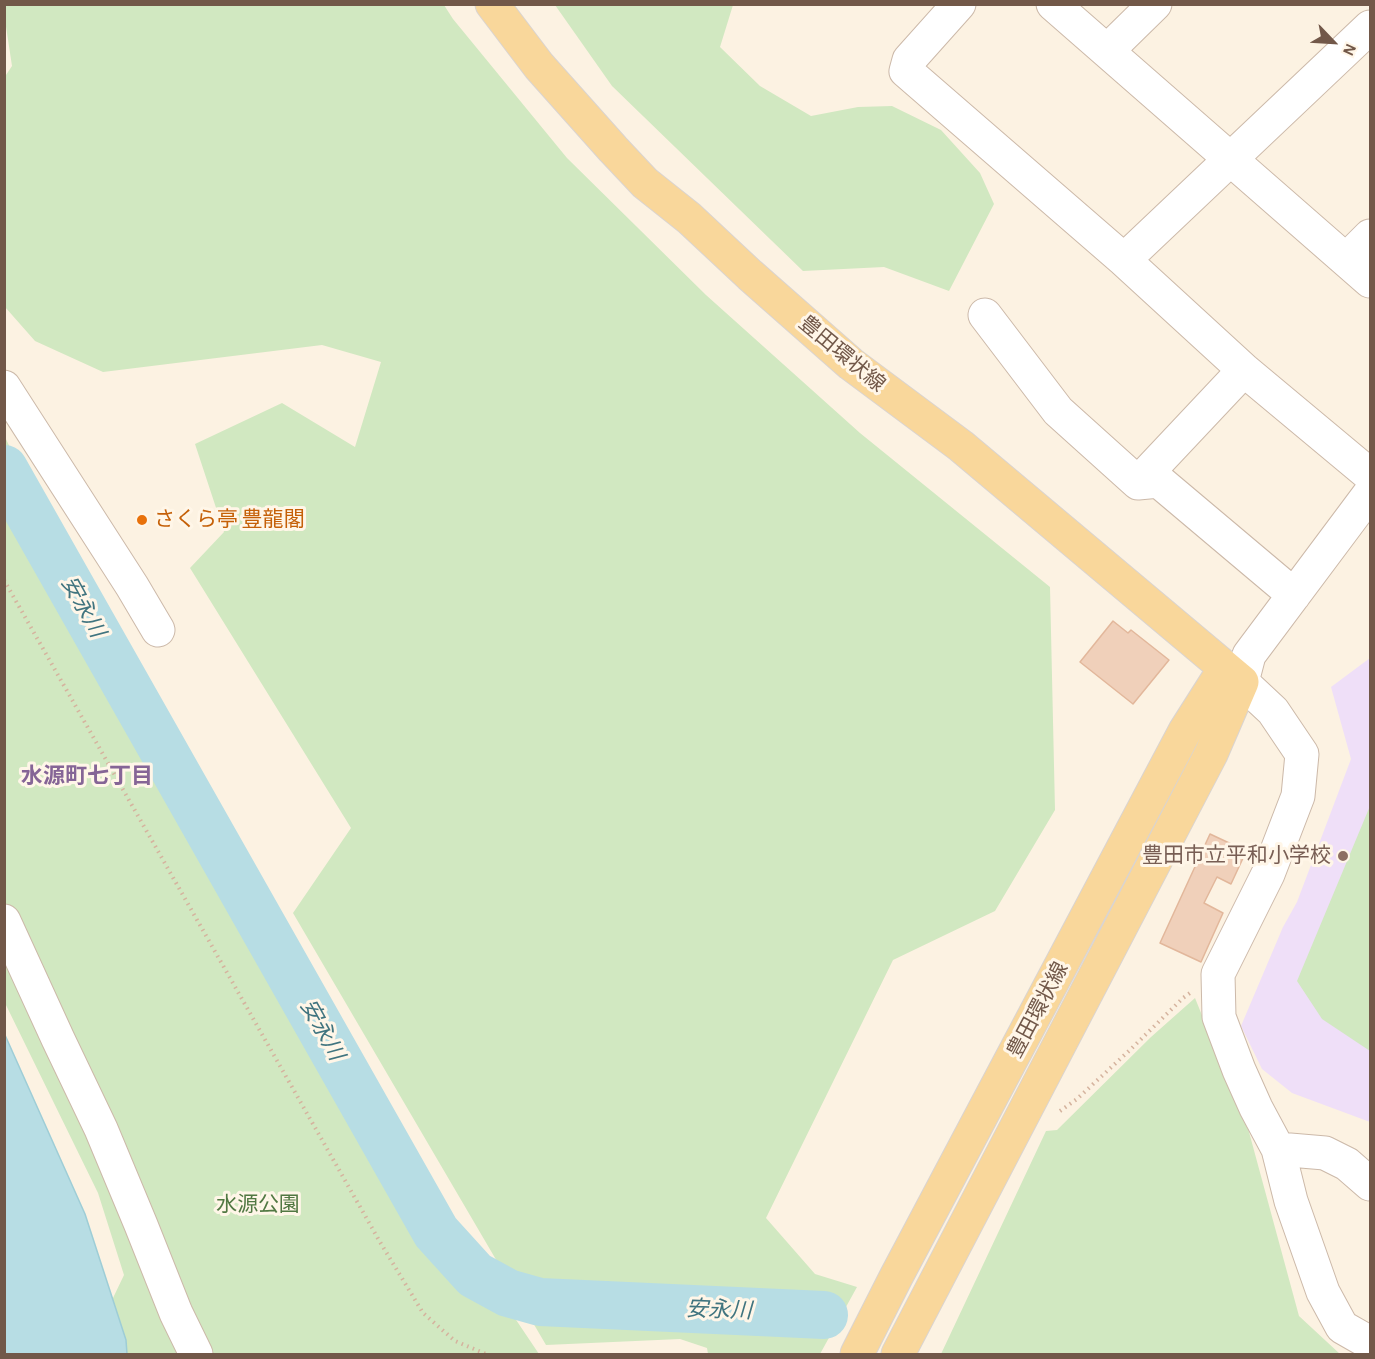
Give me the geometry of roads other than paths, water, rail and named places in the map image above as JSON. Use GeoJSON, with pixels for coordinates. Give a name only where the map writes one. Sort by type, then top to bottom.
{"type":"FeatureCollection","features":[{"type":"Feature","properties":{"kind":"main road","name":"豊田環状線"},"geometry":{"type":"LineString","coordinates":[[492,4],[539,66],[645,183],[689,218],[851,364],[960,446],[1239,668]]}},
{"type":"Feature","properties":{"kind":"main road","name":"豊田環状線"},"geometry":{"type":"LineString","coordinates":[[857,1354],[1185,731],[1239,668]]}},
{"type":"Feature","properties":{"kind":"main road","name":"豊田環状線"},"geometry":{"type":"LineString","coordinates":[[898,1354],[1211,754],[1239,668]]}},
{"type":"Feature","properties":{"kind":"street"},"geometry":{"type":"LineString","coordinates":[[959,4],[909,60],[906,71],[1124,260],[1244,370],[1371,475]]}},
{"type":"Feature","properties":{"kind":"street"},"geometry":{"type":"LineString","coordinates":[[1053,4],[1371,281]]}},
{"type":"Feature","properties":{"kind":"street"},"geometry":{"type":"LineString","coordinates":[[1107,51],[1155,4]]}},
{"type":"Feature","properties":{"kind":"street"},"geometry":{"type":"LineString","coordinates":[[1124,260],[1371,27]]}},
{"type":"Feature","properties":{"kind":"street"},"geometry":{"type":"LineString","coordinates":[[1347,260],[1371,236]]}},
{"type":"Feature","properties":{"kind":"street"},"geometry":{"type":"LineString","coordinates":[[985,315],[1058,411],[1138,483],[1160,481]]}},
{"type":"Feature","properties":{"kind":"street"},"geometry":{"type":"LineString","coordinates":[[1244,370],[1149,472],[1294,595]]}},
{"type":"Feature","properties":{"kind":"street"},"geometry":{"type":"LineString","coordinates":[[4,387],[158,630]]}},
{"type":"Feature","properties":{"kind":"street"},"geometry":{"type":"LineString","coordinates":[[1371,493],[1239,668],[1274,711],[1302,754],[1298,796],[1268,874],[1218,974],[1219,1017],[1252,1099],[1278,1149],[1291,1201],[1323,1292],[1342,1327],[1371,1342]]}},
{"type":"Feature","properties":{"kind":"street"},"geometry":{"type":"LineString","coordinates":[[4,921],[101,1129],[176,1313],[196,1354]]}},
{"type":"Feature","properties":{"kind":"street"},"geometry":{"type":"LineString","coordinates":[[1278,1149],[1324,1153],[1347,1164],[1371,1184]]}},
{"type":"Feature","properties":{"kind":"water"},"geometry":{"type":"Polygon","coordinates":[[[5,1035],[85,1214],[126,1340],[127,1354],[5,1354],[5,1035]]]}},
{"type":"Feature","properties":{"kind":"waterway","name":"安永川"},"geometry":{"type":"LineString","coordinates":[[4,469],[436,1232],[475,1275],[508,1293],[540,1302],[824,1315]]}},
{"type":"Feature","properties":{"kind":"place","name":"さくら亭 豊龍閣"},"geometry":{"type":"Point","coordinates":[142,520]}},
{"type":"Feature","properties":{"kind":"place","name":"豊田市立平和小学校"},"geometry":{"type":"Point","coordinates":[1343,856]}},
{"type":"Feature","properties":{"kind":"district","name":"水源町七丁目"},"geometry":{"type":"Point","coordinates":[87,776]}},
{"type":"Feature","properties":{"kind":"park label","name":"水源公園"},"geometry":{"type":"Point","coordinates":[258,1205]}}]}
